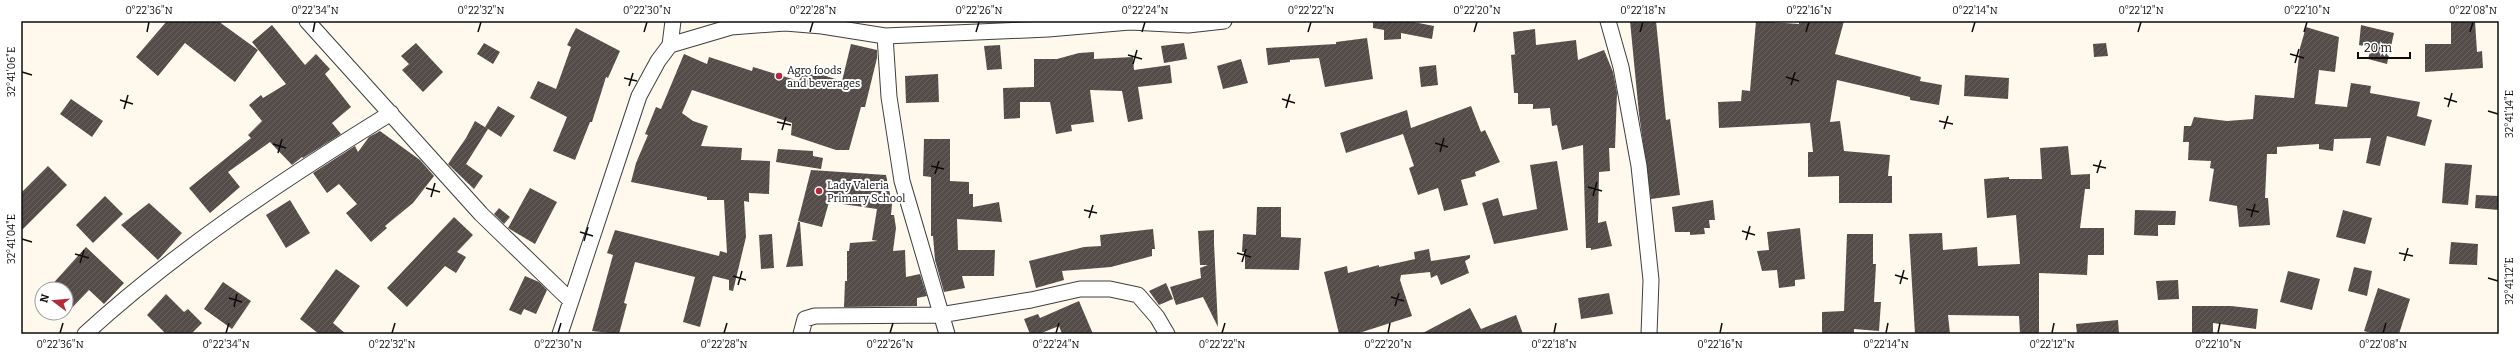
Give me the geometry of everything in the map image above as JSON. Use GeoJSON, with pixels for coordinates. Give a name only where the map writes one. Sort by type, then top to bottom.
{"type":"FeatureCollection","features":[{"type":"Feature","properties":{"kind":"street"},"geometry":{"type":"LineString","coordinates":[[307,21],[391,112],[481,214],[570,300]]}},
{"type":"Feature","properties":{"kind":"street"},"geometry":{"type":"LineString","coordinates":[[560,334],[570,300],[640,96],[670,45],[673,21]]}},
{"type":"Feature","properties":{"kind":"street"},"geometry":{"type":"LineString","coordinates":[[670,45],[731,28],[784,22],[822,26],[885,36],[1048,29],[1130,22],[1188,23],[1224,21]]}},
{"type":"Feature","properties":{"kind":"street"},"geometry":{"type":"LineString","coordinates":[[1608,21],[1621,67],[1639,166],[1651,280],[1648,334]]}},
{"type":"Feature","properties":{"kind":"street"},"geometry":{"type":"LineString","coordinates":[[885,36],[889,97],[902,181],[947,334]]}},
{"type":"Feature","properties":{"kind":"street"},"geometry":{"type":"LineString","coordinates":[[85,334],[165,267],[286,178],[391,112]]}},
{"type":"Feature","properties":{"kind":"street"},"geometry":{"type":"LineString","coordinates":[[801,334],[805,319],[815,316],[940,314],[1031,300],[1080,290],[1110,289],[1138,296],[1157,317],[1167,334]]}},
{"type":"Feature","properties":{"kind":"building"},"geometry":{"type":"Polygon","coordinates":[[[167,21],[218,21],[258,50],[235,82],[185,43],[158,76],[136,57],[167,21]]]}},
{"type":"Feature","properties":{"kind":"building"},"geometry":{"type":"Polygon","coordinates":[[[1373,21],[1408,21],[1434,26],[1432,39],[1401,33],[1401,39],[1384,40],[1384,30],[1373,28],[1373,21]]]}},
{"type":"Feature","properties":{"kind":"building"},"geometry":{"type":"Polygon","coordinates":[[[1630,21],[1656,21],[1666,120],[1670,119],[1680,195],[1651,199],[1639,114],[1630,21]]]}},
{"type":"Feature","properties":{"kind":"building"},"geometry":{"type":"Polygon","coordinates":[[[1756,21],[1799,24],[1799,21],[1844,21],[1835,54],[1921,77],[1920,81],[1942,85],[1939,105],[1910,100],[1910,97],[1837,80],[1830,122],[1840,121],[1844,151],[1890,155],[1888,176],[1892,176],[1892,203],[1839,203],[1839,176],[1808,177],[1808,152],[1813,152],[1810,123],[1719,128],[1718,102],[1741,101],[1742,90],[1750,91],[1756,21]]]}},
{"type":"Feature","properties":{"kind":"building"},"geometry":{"type":"Polygon","coordinates":[[[2451,21],[2475,21],[2477,52],[2482,51],[2483,68],[2425,72],[2425,44],[2451,44],[2451,21]]]}},
{"type":"Feature","properties":{"kind":"building"},"geometry":{"type":"Polygon","coordinates":[[[272,25],[305,65],[316,54],[330,69],[325,74],[351,107],[332,123],[341,134],[303,158],[302,157],[292,165],[270,142],[228,172],[240,187],[210,213],[189,188],[251,138],[248,135],[262,121],[249,105],[261,95],[263,98],[286,84],[252,42],[272,25]]]}},
{"type":"Feature","properties":{"kind":"building"},"geometry":{"type":"Polygon","coordinates":[[[2361,25],[2394,33],[2387,64],[2368,59],[2371,48],[2359,45],[2361,25]]]}},
{"type":"Feature","properties":{"kind":"building"},"geometry":{"type":"Polygon","coordinates":[[[2306,27],[2339,37],[2335,72],[2319,70],[2315,104],[2347,107],[2351,83],[2371,86],[2370,93],[2420,102],[2417,116],[2432,120],[2425,146],[2387,136],[2380,166],[2366,163],[2371,138],[2334,139],[2333,151],[2319,149],[2319,144],[2277,147],[2277,154],[2267,154],[2265,198],[2268,198],[2270,225],[2239,227],[2237,206],[2209,201],[2214,169],[2210,168],[2211,161],[2188,160],[2189,142],[2183,142],[2184,126],[2191,126],[2194,117],[2227,121],[2253,119],[2255,95],[2294,98],[2300,48],[2306,27]]]}},
{"type":"Feature","properties":{"kind":"building"},"geometry":{"type":"Polygon","coordinates":[[[576,28],[620,51],[608,78],[606,77],[592,122],[590,122],[575,160],[553,151],[567,117],[530,98],[538,81],[556,89],[571,47],[567,45],[576,28]]]}},
{"type":"Feature","properties":{"kind":"building"},"geometry":{"type":"Polygon","coordinates":[[[1535,29],[1536,45],[1576,40],[1578,60],[1604,50],[1613,72],[1617,93],[1615,148],[1609,148],[1610,171],[1599,172],[1598,223],[1606,221],[1612,246],[1591,250],[1591,248],[1586,248],[1583,145],[1562,150],[1557,125],[1552,126],[1550,108],[1533,109],[1533,104],[1518,104],[1518,93],[1514,93],[1511,55],[1517,54],[1515,54],[1513,32],[1535,29]]]}},
{"type":"Feature","properties":{"kind":"building"},"geometry":{"type":"Polygon","coordinates":[[[1367,38],[1373,79],[1325,87],[1319,58],[1290,60],[1290,62],[1268,65],[1266,48],[1336,44],[1336,42],[1367,38]]]}},
{"type":"Feature","properties":{"kind":"building"},"geometry":{"type":"Polygon","coordinates":[[[416,43],[443,72],[423,92],[402,70],[409,64],[401,56],[416,43]]]}},
{"type":"Feature","properties":{"kind":"building"},"geometry":{"type":"Polygon","coordinates":[[[484,43],[500,52],[493,64],[477,54],[484,43]]]}},
{"type":"Feature","properties":{"kind":"building"},"geometry":{"type":"Polygon","coordinates":[[[1184,43],[1187,59],[1164,63],[1161,46],[1184,43]]]}},
{"type":"Feature","properties":{"kind":"building"},"geometry":{"type":"Polygon","coordinates":[[[2106,43],[2108,56],[2094,57],[2093,44],[2106,43]]]}},
{"type":"Feature","properties":{"kind":"building"},"geometry":{"type":"Polygon","coordinates":[[[851,44],[877,50],[877,58],[865,107],[861,107],[849,150],[836,150],[791,135],[792,123],[692,90],[682,113],[693,121],[708,126],[701,146],[742,148],[741,160],[770,161],[769,194],[749,193],[749,202],[744,201],[746,237],[733,291],[729,290],[729,280],[713,276],[700,327],[683,322],[695,277],[635,262],[624,303],[627,304],[619,334],[592,331],[613,255],[607,253],[615,230],[719,256],[720,251],[727,253],[724,200],[707,200],[707,197],[631,182],[636,163],[648,135],[645,134],[656,107],[661,109],[684,54],[707,64],[709,57],[752,71],[753,67],[799,81],[803,69],[842,81],[851,44]]]}},
{"type":"Feature","properties":{"kind":"building"},"geometry":{"type":"Polygon","coordinates":[[[1000,45],[1002,69],[987,70],[984,46],[1000,45]]]}},
{"type":"Feature","properties":{"kind":"building"},"geometry":{"type":"Polygon","coordinates":[[[1094,52],[1094,59],[1133,57],[1134,70],[1170,65],[1172,83],[1138,87],[1143,119],[1128,122],[1122,91],[1090,90],[1094,122],[1071,125],[1072,131],[1056,134],[1050,102],[1020,102],[1020,118],[1004,119],[1003,88],[1034,87],[1034,59],[1057,59],[1079,53],[1094,52]]]}},
{"type":"Feature","properties":{"kind":"building"},"geometry":{"type":"Polygon","coordinates":[[[1241,59],[1248,83],[1223,89],[1217,66],[1241,59]]]}},
{"type":"Feature","properties":{"kind":"building"},"geometry":{"type":"Polygon","coordinates":[[[1436,65],[1438,85],[1421,87],[1419,67],[1436,65]]]}},
{"type":"Feature","properties":{"kind":"building"},"geometry":{"type":"Polygon","coordinates":[[[938,74],[939,102],[906,103],[905,76],[938,74]]]}},
{"type":"Feature","properties":{"kind":"building"},"geometry":{"type":"Polygon","coordinates":[[[1965,75],[2009,78],[2008,99],[1964,96],[1965,75]]]}},
{"type":"Feature","properties":{"kind":"building"},"geometry":{"type":"Polygon","coordinates":[[[71,99],[103,121],[92,137],[60,114],[71,99]]]}},
{"type":"Feature","properties":{"kind":"building"},"geometry":{"type":"Polygon","coordinates":[[[498,106],[515,116],[501,137],[485,127],[498,106]]]}},
{"type":"Feature","properties":{"kind":"building"},"geometry":{"type":"Polygon","coordinates":[[[1471,106],[1481,132],[1485,130],[1500,162],[1475,172],[1476,176],[1461,180],[1468,205],[1444,211],[1438,188],[1418,195],[1409,168],[1414,166],[1403,134],[1346,153],[1340,133],[1407,110],[1411,128],[1471,106]]]}},
{"type":"Feature","properties":{"kind":"building"},"geometry":{"type":"Polygon","coordinates":[[[475,121],[488,129],[466,164],[483,176],[474,189],[448,164],[466,138],[475,121]]]}},
{"type":"Feature","properties":{"kind":"building"},"geometry":{"type":"Polygon","coordinates":[[[380,131],[420,160],[434,176],[413,203],[385,226],[387,228],[371,242],[346,213],[357,204],[339,184],[327,193],[313,173],[355,146],[358,152],[369,137],[380,131]]]}},
{"type":"Feature","properties":{"kind":"building"},"geometry":{"type":"Polygon","coordinates":[[[924,139],[950,139],[950,181],[969,182],[969,194],[973,194],[973,207],[999,202],[1002,222],[957,219],[958,250],[995,250],[994,276],[962,276],[965,288],[944,292],[935,260],[933,236],[931,236],[931,177],[923,176],[924,139]]]}},
{"type":"Feature","properties":{"kind":"building"},"geometry":{"type":"Polygon","coordinates":[[[2068,146],[2071,175],[2090,174],[2090,189],[2085,189],[2080,228],[2104,228],[2104,255],[2088,255],[2087,275],[2039,273],[2039,334],[2020,334],[2019,316],[1948,315],[1950,334],[1915,334],[1909,234],[1942,233],[1943,250],[1977,247],[1978,266],[2020,264],[2016,215],[1987,218],[1984,179],[2009,177],[2009,179],[2042,179],[2040,148],[2068,146]]]}},
{"type":"Feature","properties":{"kind":"building"},"geometry":{"type":"Polygon","coordinates":[[[778,149],[813,151],[813,156],[823,158],[821,169],[776,162],[778,149]]]}},
{"type":"Feature","properties":{"kind":"building"},"geometry":{"type":"Polygon","coordinates":[[[1557,161],[1568,230],[1494,244],[1482,203],[1498,198],[1503,216],[1537,209],[1530,165],[1557,161]]]}},
{"type":"Feature","properties":{"kind":"building"},"geometry":{"type":"Polygon","coordinates":[[[2445,163],[2472,165],[2468,205],[2442,203],[2445,163]]]}},
{"type":"Feature","properties":{"kind":"building"},"geometry":{"type":"Polygon","coordinates":[[[48,166],[67,185],[21,231],[21,193],[48,166]]]}},
{"type":"Feature","properties":{"kind":"building"},"geometry":{"type":"Polygon","coordinates":[[[811,170],[886,175],[892,204],[891,215],[894,215],[896,228],[893,251],[905,250],[906,277],[920,274],[927,296],[917,298],[917,306],[844,307],[845,281],[847,281],[847,251],[849,251],[850,243],[878,241],[872,240],[877,209],[829,202],[822,227],[798,221],[811,170]]]}},
{"type":"Feature","properties":{"kind":"building"},"geometry":{"type":"Polygon","coordinates":[[[530,188],[557,202],[535,244],[508,228],[530,188]]]}},
{"type":"Feature","properties":{"kind":"building"},"geometry":{"type":"Polygon","coordinates":[[[2476,195],[2499,196],[2499,210],[2475,208],[2476,195]]]}},
{"type":"Feature","properties":{"kind":"building"},"geometry":{"type":"Polygon","coordinates":[[[105,196],[123,214],[93,243],[76,225],[105,196]]]}},
{"type":"Feature","properties":{"kind":"building"},"geometry":{"type":"Polygon","coordinates":[[[290,200],[310,233],[286,248],[266,215],[290,200]]]}},
{"type":"Feature","properties":{"kind":"building"},"geometry":{"type":"Polygon","coordinates":[[[1713,200],[1715,220],[1709,220],[1710,228],[1704,228],[1705,234],[1690,235],[1690,232],[1675,232],[1672,207],[1713,200]]]}},
{"type":"Feature","properties":{"kind":"building"},"geometry":{"type":"Polygon","coordinates":[[[149,203],[182,233],[158,260],[121,225],[149,203]]]}},
{"type":"Feature","properties":{"kind":"building"},"geometry":{"type":"Polygon","coordinates":[[[1257,207],[1281,207],[1281,237],[1301,238],[1299,270],[1245,269],[1245,252],[1242,252],[1243,234],[1256,235],[1257,207]]]}},
{"type":"Feature","properties":{"kind":"building"},"geometry":{"type":"Polygon","coordinates":[[[499,208],[510,217],[504,224],[494,214],[499,208]]]}},
{"type":"Feature","properties":{"kind":"building"},"geometry":{"type":"Polygon","coordinates":[[[2135,210],[2176,211],[2175,225],[2158,225],[2158,236],[2134,235],[2135,210]]]}},
{"type":"Feature","properties":{"kind":"building"},"geometry":{"type":"Polygon","coordinates":[[[2343,210],[2372,218],[2365,244],[2336,237],[2343,210]]]}},
{"type":"Feature","properties":{"kind":"building"},"geometry":{"type":"Polygon","coordinates":[[[454,217],[473,235],[457,252],[466,257],[456,273],[445,266],[407,307],[387,288],[454,217]]]}},
{"type":"Feature","properties":{"kind":"building"},"geometry":{"type":"Polygon","coordinates":[[[798,222],[800,222],[803,266],[786,267],[798,222]]]}},
{"type":"Feature","properties":{"kind":"building"},"geometry":{"type":"Polygon","coordinates":[[[1800,228],[1805,279],[1795,280],[1795,286],[1779,288],[1777,270],[1762,271],[1757,251],[1769,250],[1767,232],[1800,228]]]}},
{"type":"Feature","properties":{"kind":"building"},"geometry":{"type":"Polygon","coordinates":[[[1153,229],[1155,249],[1152,249],[1152,256],[1111,267],[1062,271],[1064,280],[1036,288],[1029,261],[1084,247],[1101,246],[1100,235],[1153,229]]]}},
{"type":"Feature","properties":{"kind":"building"},"geometry":{"type":"Polygon","coordinates":[[[1214,230],[1218,327],[1203,297],[1176,305],[1170,287],[1201,278],[1200,268],[1208,265],[1200,265],[1198,231],[1214,230]]]}},
{"type":"Feature","properties":{"kind":"building"},"geometry":{"type":"Polygon","coordinates":[[[772,234],[774,268],[761,269],[759,235],[772,234]]]}},
{"type":"Feature","properties":{"kind":"building"},"geometry":{"type":"Polygon","coordinates":[[[1847,234],[1873,234],[1873,264],[1876,264],[1874,302],[1881,302],[1879,331],[1854,329],[1854,334],[1822,334],[1822,312],[1844,311],[1847,234]]]}},
{"type":"Feature","properties":{"kind":"building"},"geometry":{"type":"Polygon","coordinates":[[[2451,242],[2478,244],[2477,265],[2449,264],[2451,242]]]}},
{"type":"Feature","properties":{"kind":"building"},"geometry":{"type":"Polygon","coordinates":[[[86,247],[124,283],[104,304],[89,290],[74,306],[74,281],[55,281],[86,247]]]}},
{"type":"Feature","properties":{"kind":"building"},"geometry":{"type":"Polygon","coordinates":[[[1429,249],[1431,261],[1470,255],[1470,258],[1465,261],[1469,273],[1441,285],[1437,275],[1431,278],[1430,272],[1401,275],[1400,280],[1412,316],[1356,334],[1339,334],[1324,272],[1347,266],[1348,273],[1379,265],[1379,267],[1415,259],[1414,252],[1429,249]]]}},
{"type":"Feature","properties":{"kind":"building"},"geometry":{"type":"Polygon","coordinates":[[[2354,267],[2372,271],[2367,296],[2348,291],[2354,267]]]}},
{"type":"Feature","properties":{"kind":"building"},"geometry":{"type":"Polygon","coordinates":[[[336,269],[360,286],[333,323],[346,334],[319,334],[300,319],[336,269]]]}},
{"type":"Feature","properties":{"kind":"building"},"geometry":{"type":"Polygon","coordinates":[[[2288,271],[2320,279],[2312,310],[2280,302],[2288,271]]]}},
{"type":"Feature","properties":{"kind":"building"},"geometry":{"type":"Polygon","coordinates":[[[525,276],[539,282],[547,290],[536,314],[524,309],[521,315],[509,310],[525,276]]]}},
{"type":"Feature","properties":{"kind":"building"},"geometry":{"type":"Polygon","coordinates":[[[2178,280],[2179,299],[2158,300],[2156,281],[2178,280]]]}},
{"type":"Feature","properties":{"kind":"building"},"geometry":{"type":"Polygon","coordinates":[[[223,282],[251,301],[232,329],[204,309],[223,282]]]}},
{"type":"Feature","properties":{"kind":"building"},"geometry":{"type":"Polygon","coordinates":[[[1166,283],[1173,299],[1159,305],[1149,291],[1166,283]]]}},
{"type":"Feature","properties":{"kind":"building"},"geometry":{"type":"Polygon","coordinates":[[[2378,288],[2410,299],[2399,334],[2375,334],[2364,331],[2378,288]]]}},
{"type":"Feature","properties":{"kind":"building"},"geometry":{"type":"Polygon","coordinates":[[[1609,293],[1613,314],[1581,319],[1578,298],[1609,293]]]}},
{"type":"Feature","properties":{"kind":"building"},"geometry":{"type":"Polygon","coordinates":[[[166,294],[184,312],[188,309],[202,323],[191,334],[166,334],[147,315],[166,294]]]}},
{"type":"Feature","properties":{"kind":"building"},"geometry":{"type":"Polygon","coordinates":[[[1079,301],[1093,334],[1062,334],[1059,326],[1039,334],[1030,334],[1024,319],[1038,314],[1040,318],[1079,301]]]}},
{"type":"Feature","properties":{"kind":"building"},"geometry":{"type":"Polygon","coordinates":[[[2192,306],[2231,306],[2258,309],[2256,329],[2213,323],[2213,334],[2192,334],[2192,306]]]}},
{"type":"Feature","properties":{"kind":"building"},"geometry":{"type":"Polygon","coordinates":[[[1470,308],[1481,329],[1516,315],[1523,334],[1421,334],[1470,308]]]}},
{"type":"Feature","properties":{"kind":"building"},"geometry":{"type":"Polygon","coordinates":[[[2118,320],[2119,334],[2077,334],[2076,324],[2118,320]]]}},
{"type":"Feature","properties":{"kind":"place","name":"Agro foods and beverages"},"geometry":{"type":"Point","coordinates":[779,76]}},
{"type":"Feature","properties":{"kind":"place","name":"Lady Valeria Primary School"},"geometry":{"type":"Point","coordinates":[819,191]}}]}
